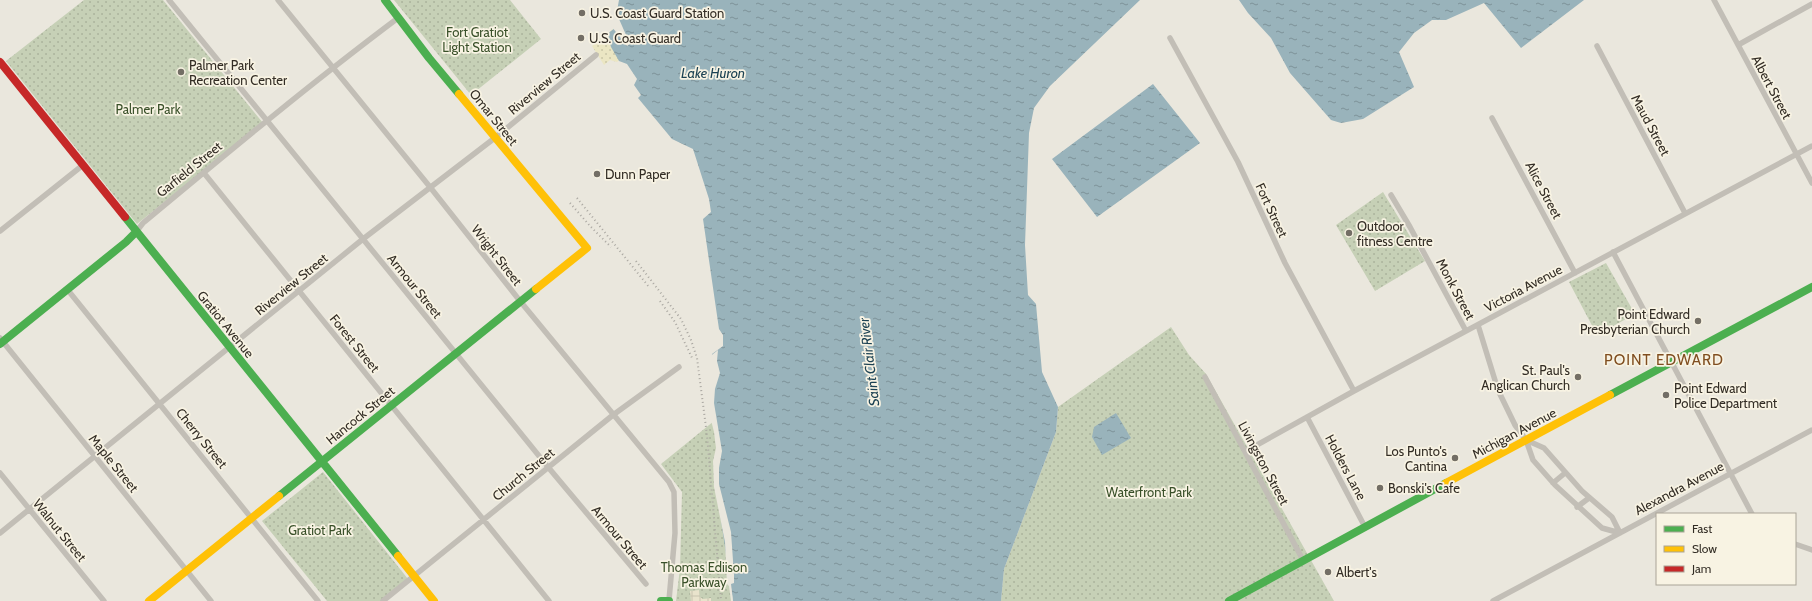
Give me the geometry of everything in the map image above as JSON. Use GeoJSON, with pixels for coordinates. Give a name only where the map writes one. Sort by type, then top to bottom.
{"type":"FeatureCollection","features":[{"type":"Feature","properties":{"kind":"street","name":"Armour Street"},"geometry":{"type":"LineString","coordinates":[[169,0],[548,468],[646,584]]}},
{"type":"Feature","properties":{"kind":"street","name":"Wright Street"},"geometry":{"type":"LineString","coordinates":[[278,0],[672,487],[675,499],[675,533],[666,601]]}},
{"type":"Feature","properties":{"kind":"street","name":"Omar Street"},"geometry":{"type":"LineString","coordinates":[[385,0],[398,18],[587,248]]}},
{"type":"Feature","properties":{"kind":"street","name":"Albert Street"},"geometry":{"type":"LineString","coordinates":[[1714,0],[1812,183]]}},
{"type":"Feature","properties":{"kind":"street"},"geometry":{"type":"LineString","coordinates":[[1738,45],[1812,4]]}},
{"type":"Feature","properties":{"kind":"street","name":"Garfield Street"},"geometry":{"type":"LineString","coordinates":[[1,341],[126,242],[136,232],[142,223],[332,68],[398,18]]}},
{"type":"Feature","properties":{"kind":"street","name":"Fort Street"},"geometry":{"type":"LineString","coordinates":[[1170,38],[1236,158],[1285,264],[1354,391]]}},
{"type":"Feature","properties":{"kind":"street","name":"Maud Street"},"geometry":{"type":"LineString","coordinates":[[1597,46],[1685,213]]}},
{"type":"Feature","properties":{"kind":"street","name":"Riverview Street"},"geometry":{"type":"LineString","coordinates":[[0,533],[300,292],[363,239],[496,137],[596,55]]}},
{"type":"Feature","properties":{"kind":"street","name":"Gratiot Avenue"},"geometry":{"type":"LineString","coordinates":[[0,62],[434,601]]}},
{"type":"Feature","properties":{"kind":"street","name":"Alice Street"},"geometry":{"type":"LineString","coordinates":[[1492,118],[1575,273]]}},
{"type":"Feature","properties":{"kind":"street","name":"Victoria Avenue"},"geometry":{"type":"LineString","coordinates":[[1246,450],[1812,146]]}},
{"type":"Feature","properties":{"kind":"street"},"geometry":{"type":"LineString","coordinates":[[0,231],[83,165]]}},
{"type":"Feature","properties":{"kind":"street","name":"Forest Street"},"geometry":{"type":"LineString","coordinates":[[204,173],[549,601]]}},
{"type":"Feature","properties":{"kind":"street","name":"Monk Street"},"geometry":{"type":"LineString","coordinates":[[1391,195],[1466,331]]}},
{"type":"Feature","properties":{"kind":"street","name":"Hancock Street"},"geometry":{"type":"LineString","coordinates":[[149,601],[587,248]]}},
{"type":"Feature","properties":{"kind":"street"},"geometry":{"type":"LineString","coordinates":[[1613,252],[1670,363],[1751,513]]}},
{"type":"Feature","properties":{"kind":"street","name":"Michigan Avenue"},"geometry":{"type":"LineString","coordinates":[[1229,601],[1812,287]]}},
{"type":"Feature","properties":{"kind":"street","name":"Cherry Street"},"geometry":{"type":"LineString","coordinates":[[67,289],[318,601]]}},
{"type":"Feature","properties":{"kind":"street","name":"Monk Street"},"geometry":{"type":"LineString","coordinates":[[1478,325],[1498,390],[1515,425],[1526,440],[1533,460],[1553,483],[1602,528],[1620,533]]}},
{"type":"Feature","properties":{"kind":"street","name":"Maple Street"},"geometry":{"type":"LineString","coordinates":[[1,341],[212,601]]}},
{"type":"Feature","properties":{"kind":"street","name":"Church Street"},"geometry":{"type":"LineString","coordinates":[[383,601],[613,415],[679,368]]}},
{"type":"Feature","properties":{"kind":"street","name":"Livingston Street"},"geometry":{"type":"LineString","coordinates":[[1205,377],[1246,450],[1303,560]]}},
{"type":"Feature","properties":{"kind":"street","name":"Holders Lane"},"geometry":{"type":"LineString","coordinates":[[1307,417],[1365,527]]}},
{"type":"Feature","properties":{"kind":"street","name":"Alexandra Avenue"},"geometry":{"type":"LineString","coordinates":[[1657,513],[1812,430]]}},
{"type":"Feature","properties":{"kind":"street"},"geometry":{"type":"LineString","coordinates":[[1526,440],[1544,448],[1589,498],[1612,517],[1620,533]]}},
{"type":"Feature","properties":{"kind":"street","name":"Walnut Street"},"geometry":{"type":"LineString","coordinates":[[0,473],[104,601]]}},
{"type":"Feature","properties":{"kind":"street"},"geometry":{"type":"LineString","coordinates":[[1553,483],[1565,473]]}},
{"type":"Feature","properties":{"kind":"street"},"geometry":{"type":"LineString","coordinates":[[1578,506],[1589,498]]}},
{"type":"Feature","properties":{"kind":"street","name":"Alexandra Avenue"},"geometry":{"type":"LineString","coordinates":[[1493,601],[1656,514]]}},
{"type":"Feature","properties":{"kind":"street"},"geometry":{"type":"LineString","coordinates":[[1796,544],[1812,550]]}},
{"type":"Feature","properties":{"kind":"sand"},"geometry":{"type":"Polygon","coordinates":[[[613,29],[623,57],[617,62],[610,60],[604,65],[592,46],[613,29]]]}},
{"type":"Feature","properties":{"kind":"green space","name":"Palmer Park"},"geometry":{"type":"Polygon","coordinates":[[[84,0],[163,0],[263,123],[137,224],[6,61],[84,0]]]}},
{"type":"Feature","properties":{"kind":"green space","name":"Fort Gratiot Light Station"},"geometry":{"type":"Polygon","coordinates":[[[394,0],[510,0],[541,39],[471,95],[394,0]]]}},
{"type":"Feature","properties":{"kind":"green space"},"geometry":{"type":"Polygon","coordinates":[[[1383,192],[1425,261],[1375,291],[1336,225],[1383,192]]]}},
{"type":"Feature","properties":{"kind":"green space"},"geometry":{"type":"Polygon","coordinates":[[[1606,263],[1635,314],[1597,335],[1569,282],[1606,263]]]}},
{"type":"Feature","properties":{"kind":"green space","name":"Waterfront Park"},"geometry":{"type":"Polygon","coordinates":[[[1171,327],[1189,355],[1206,374],[1334,601],[1001,601],[1004,569],[1056,432],[1058,407],[1171,327]]]}},
{"type":"Feature","properties":{"kind":"green space","name":"Thomas Ediison Parkway"},"geometry":{"type":"Polygon","coordinates":[[[714,421],[723,527],[733,601],[676,601],[680,568],[682,492],[661,464],[714,421]]]}},
{"type":"Feature","properties":{"kind":"green space","name":"Gratiot Park"},"geometry":{"type":"Polygon","coordinates":[[[323,472],[408,579],[381,601],[327,601],[262,521],[323,472]]]}},
{"type":"Feature","properties":{"kind":"shaded area"},"geometry":{"type":"Polygon","coordinates":[[[699,590],[700,597],[703,599],[711,598],[711,601],[691,601],[690,591],[699,590]]]}},
{"type":"Feature","properties":{"kind":"water"},"geometry":{"type":"Polygon","coordinates":[[[611,0],[1140,0],[1050,86],[1034,108],[1029,133],[1025,245],[1028,295],[1036,304],[1042,372],[1058,407],[1056,432],[1004,569],[1001,601],[733,601],[716,487],[718,449],[711,385],[712,354],[723,346],[723,335],[719,329],[703,219],[711,212],[709,199],[693,149],[672,139],[638,98],[641,95],[634,85],[637,79],[627,64],[619,61],[611,47],[607,34],[615,28],[611,0]]]}},
{"type":"Feature","properties":{"kind":"water"},"geometry":{"type":"Polygon","coordinates":[[[1239,0],[1584,0],[1521,48],[1484,3],[1446,20],[1432,20],[1414,33],[1399,52],[1414,87],[1363,119],[1341,123],[1331,120],[1290,73],[1271,38],[1248,13],[1239,0]]]}},
{"type":"Feature","properties":{"kind":"water"},"geometry":{"type":"Polygon","coordinates":[[[1153,84],[1200,143],[1097,217],[1052,159],[1153,84]]]}},
{"type":"Feature","properties":{"kind":"water"},"geometry":{"type":"Polygon","coordinates":[[[1116,413],[1131,438],[1102,455],[1092,437],[1094,427],[1116,413]]]}},
{"type":"Feature","properties":{"kind":"pier"},"geometry":{"type":"Polygon","coordinates":[[[609,0],[619,0],[617,11],[630,44],[627,46],[612,27],[609,0]]]}},
{"type":"Feature","properties":{"kind":"pier"},"geometry":{"type":"Polygon","coordinates":[[[718,350],[717,361],[720,373],[715,389],[714,403],[722,451],[719,468],[719,484],[731,532],[734,575],[734,583],[731,584],[733,601],[731,601],[729,586],[727,584],[725,542],[714,487],[713,461],[716,448],[708,408],[709,401],[707,393],[709,385],[705,364],[708,358],[718,350]]]}},
{"type":"Feature","properties":{"kind":"railway"},"geometry":{"type":"LineString","coordinates":[[577,198],[649,287]]}},
{"type":"Feature","properties":{"kind":"railway"},"geometry":{"type":"LineString","coordinates":[[570,203],[611,247]]}},
{"type":"Feature","properties":{"kind":"railway"},"geometry":{"type":"LineString","coordinates":[[636,261],[681,319],[691,340],[697,358],[707,435],[721,601]]}},
{"type":"Feature","properties":{"kind":"railway"},"geometry":{"type":"LineString","coordinates":[[660,301],[675,322],[693,360]]}},
{"type":"Feature","properties":{"kind":"traffic: fast"},"geometry":{"type":"LineString","coordinates":[[385,0],[429,58],[459,94]]}},
{"type":"Feature","properties":{"kind":"traffic: fast"},"geometry":{"type":"LineString","coordinates":[[125,217],[398,556]]}},
{"type":"Feature","properties":{"kind":"traffic: fast"},"geometry":{"type":"LineString","coordinates":[[0,344],[126,242],[136,232]]}},
{"type":"Feature","properties":{"kind":"traffic: fast"},"geometry":{"type":"LineString","coordinates":[[1610,395],[1812,287]]}},
{"type":"Feature","properties":{"kind":"traffic: fast"},"geometry":{"type":"LineString","coordinates":[[279,496],[536,289]]}},
{"type":"Feature","properties":{"kind":"traffic: fast"},"geometry":{"type":"LineString","coordinates":[[1229,601],[1446,483]]}},
{"type":"Feature","properties":{"kind":"traffic: fast"},"geometry":{"type":"LineString","coordinates":[[661,601],[669,601]]}},
{"type":"Feature","properties":{"kind":"traffic: slow"},"geometry":{"type":"LineString","coordinates":[[459,94],[587,248],[536,289]]}},
{"type":"Feature","properties":{"kind":"traffic: slow"},"geometry":{"type":"LineString","coordinates":[[1446,483],[1610,395]]}},
{"type":"Feature","properties":{"kind":"traffic: slow"},"geometry":{"type":"LineString","coordinates":[[149,601],[279,496]]}},
{"type":"Feature","properties":{"kind":"traffic: slow"},"geometry":{"type":"LineString","coordinates":[[398,556],[434,601]]}},
{"type":"Feature","properties":{"kind":"traffic: jam"},"geometry":{"type":"LineString","coordinates":[[0,62],[125,217]]}},
{"type":"Feature","properties":{"kind":"place","name":"U.S. Coast Guard Station"},"geometry":{"type":"Point","coordinates":[582,13]}},
{"type":"Feature","properties":{"kind":"place","name":"U.S. Coast Guard"},"geometry":{"type":"Point","coordinates":[581,38]}},
{"type":"Feature","properties":{"kind":"place","name":"Palmer Park Recreation Center"},"geometry":{"type":"Point","coordinates":[181,72]}},
{"type":"Feature","properties":{"kind":"place","name":"Dunn Paper"},"geometry":{"type":"Point","coordinates":[597,174]}},
{"type":"Feature","properties":{"kind":"place","name":"Outdoor fitness Centre"},"geometry":{"type":"Point","coordinates":[1349,233]}},
{"type":"Feature","properties":{"kind":"place","name":"Point Edward Presbyterian Church"},"geometry":{"type":"Point","coordinates":[1698,321]}},
{"type":"Feature","properties":{"kind":"place","name":"St. Paul's Anglican Church"},"geometry":{"type":"Point","coordinates":[1578,377]}},
{"type":"Feature","properties":{"kind":"place","name":"Point Edward Police Department"},"geometry":{"type":"Point","coordinates":[1666,395]}},
{"type":"Feature","properties":{"kind":"place","name":"Los Punto's Cantina"},"geometry":{"type":"Point","coordinates":[1455,458]}},
{"type":"Feature","properties":{"kind":"place","name":"Bonski's Cafe"},"geometry":{"type":"Point","coordinates":[1380,488]}},
{"type":"Feature","properties":{"kind":"place","name":"Albert's"},"geometry":{"type":"Point","coordinates":[1328,572]}},
{"type":"Feature","properties":{"kind":"district","name":"POINT EDWARD"},"geometry":{"type":"Point","coordinates":[1664,360]}},
{"type":"Feature","properties":{"kind":"water label","name":"Lake Huron"},"geometry":{"type":"Point","coordinates":[713,73]}},
{"type":"Feature","properties":{"kind":"water label","name":"Saint Clair River"},"geometry":{"type":"Point","coordinates":[869,362]}}]}
